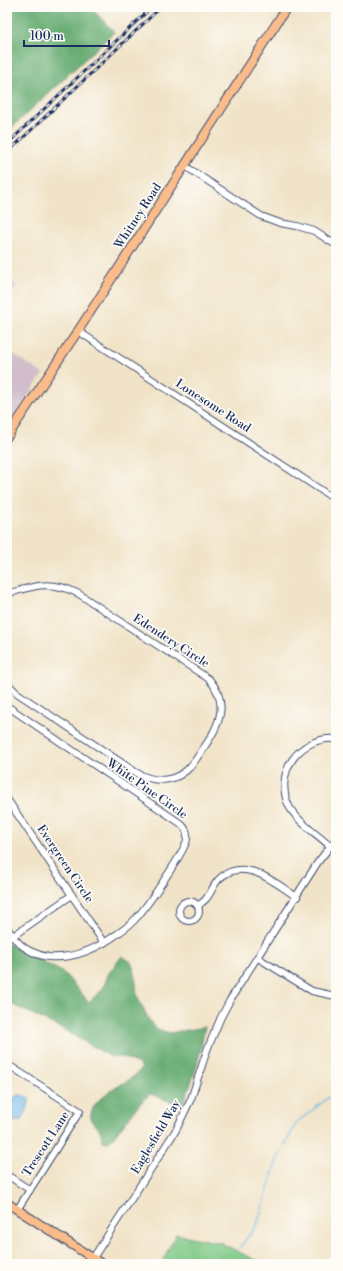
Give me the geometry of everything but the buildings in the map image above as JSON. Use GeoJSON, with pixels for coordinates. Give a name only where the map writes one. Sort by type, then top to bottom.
{"type":"FeatureCollection","features":[{"type":"Feature","properties":{"kind":"main road","name":"Whitney Road"},"geometry":{"type":"LineString","coordinates":[[7,437],[78,331],[287,7]]}},
{"type":"Feature","properties":{"kind":"main road"},"geometry":{"type":"LineString","coordinates":[[7,1203],[102,1264]]}},
{"type":"Feature","properties":{"kind":"street"},"geometry":{"type":"LineString","coordinates":[[185,166],[261,216],[280,223],[314,231],[336,245]]}},
{"type":"Feature","properties":{"kind":"street","name":"Lonesome Road"},"geometry":{"type":"LineString","coordinates":[[78,331],[336,500]]}},
{"type":"Feature","properties":{"kind":"street","name":"Edendery Circle"},"geometry":{"type":"LineString","coordinates":[[7,594],[28,587],[44,585],[65,588],[79,594],[209,679],[219,695],[221,712],[218,724],[192,765],[181,775],[170,779],[156,780],[149,779],[137,773],[17,693],[7,683]]}},
{"type":"Feature","properties":{"kind":"street","name":"White Pine Circle"},"geometry":{"type":"LineString","coordinates":[[7,706],[175,819],[187,832],[183,850],[146,906],[130,924],[104,943],[86,952],[75,955],[48,957],[37,954],[19,944],[10,935],[7,928]]}},
{"type":"Feature","properties":{"kind":"street"},"geometry":{"type":"LineString","coordinates":[[330,846],[302,822],[293,812],[286,800],[284,782],[290,763],[302,748],[308,744],[321,740],[336,739]]}},
{"type":"Feature","properties":{"kind":"street","name":"Evergreen Circle"},"geometry":{"type":"LineString","coordinates":[[7,799],[104,943]]}},
{"type":"Feature","properties":{"kind":"street","name":"Eaglesfield Way"},"geometry":{"type":"LineString","coordinates":[[93,1258],[176,1130],[186,1111],[214,1032],[230,1000],[330,846],[336,840]]}},
{"type":"Feature","properties":{"kind":"street"},"geometry":{"type":"LineString","coordinates":[[198,906],[205,900],[220,878],[230,871],[249,869],[297,897]]}},
{"type":"Feature","properties":{"kind":"street"},"geometry":{"type":"LineString","coordinates":[[10,935],[72,895]]}},
{"type":"Feature","properties":{"kind":"street"},"geometry":{"type":"LineString","coordinates":[[258,958],[312,991],[335,996]]}},
{"type":"Feature","properties":{"kind":"street","name":"Trescott Lane"},"geometry":{"type":"LineString","coordinates":[[7,1064],[80,1111],[17,1210]]}},
{"type":"Feature","properties":{"kind":"street"},"geometry":{"type":"LineString","coordinates":[[7,1175],[30,1190]]}},
{"type":"Feature","properties":{"kind":"shaded area"},"geometry":{"type":"Polygon","coordinates":[[[7,279],[17,286],[7,301],[7,279]]]}},
{"type":"Feature","properties":{"kind":"shaded area"},"geometry":{"type":"Polygon","coordinates":[[[7,350],[43,374],[7,427],[7,350]]]}},
{"type":"Feature","properties":{"kind":"green space"},"geometry":{"type":"Polygon","coordinates":[[[12,7],[90,7],[114,32],[7,132],[7,41],[12,7]]]}},
{"type":"Feature","properties":{"kind":"green space"},"geometry":{"type":"Polygon","coordinates":[[[7,943],[64,973],[89,1002],[102,990],[109,973],[122,956],[131,962],[135,973],[137,996],[149,1020],[157,1029],[170,1033],[205,1027],[197,1066],[183,1103],[172,1102],[150,1094],[139,1105],[109,1142],[102,1141],[100,1130],[91,1121],[91,1113],[94,1107],[104,1096],[132,1078],[142,1068],[139,1064],[122,1057],[111,1057],[59,1027],[7,1002],[7,943]]]}},
{"type":"Feature","properties":{"kind":"green space"},"geometry":{"type":"Polygon","coordinates":[[[176,1234],[221,1243],[263,1264],[161,1264],[176,1234]]]}},
{"type":"Feature","properties":{"kind":"water"},"geometry":{"type":"Polygon","coordinates":[[[18,1095],[29,1098],[28,1105],[27,1111],[22,1119],[20,1121],[14,1121],[7,1117],[7,1104],[18,1095]]]}},
{"type":"Feature","properties":{"kind":"waterway"},"geometry":{"type":"LineString","coordinates":[[7,44],[12,27],[11,7]]}},
{"type":"Feature","properties":{"kind":"waterway"},"geometry":{"type":"LineString","coordinates":[[237,1251],[257,1225],[277,1160],[297,1122],[336,1092]]}},
{"type":"Feature","properties":{"kind":"railway"},"geometry":{"type":"LineString","coordinates":[[7,144],[152,7]]}},
{"type":"Feature","properties":{"kind":"railway"},"geometry":{"type":"LineString","coordinates":[[7,153],[161,7]]}}]}
